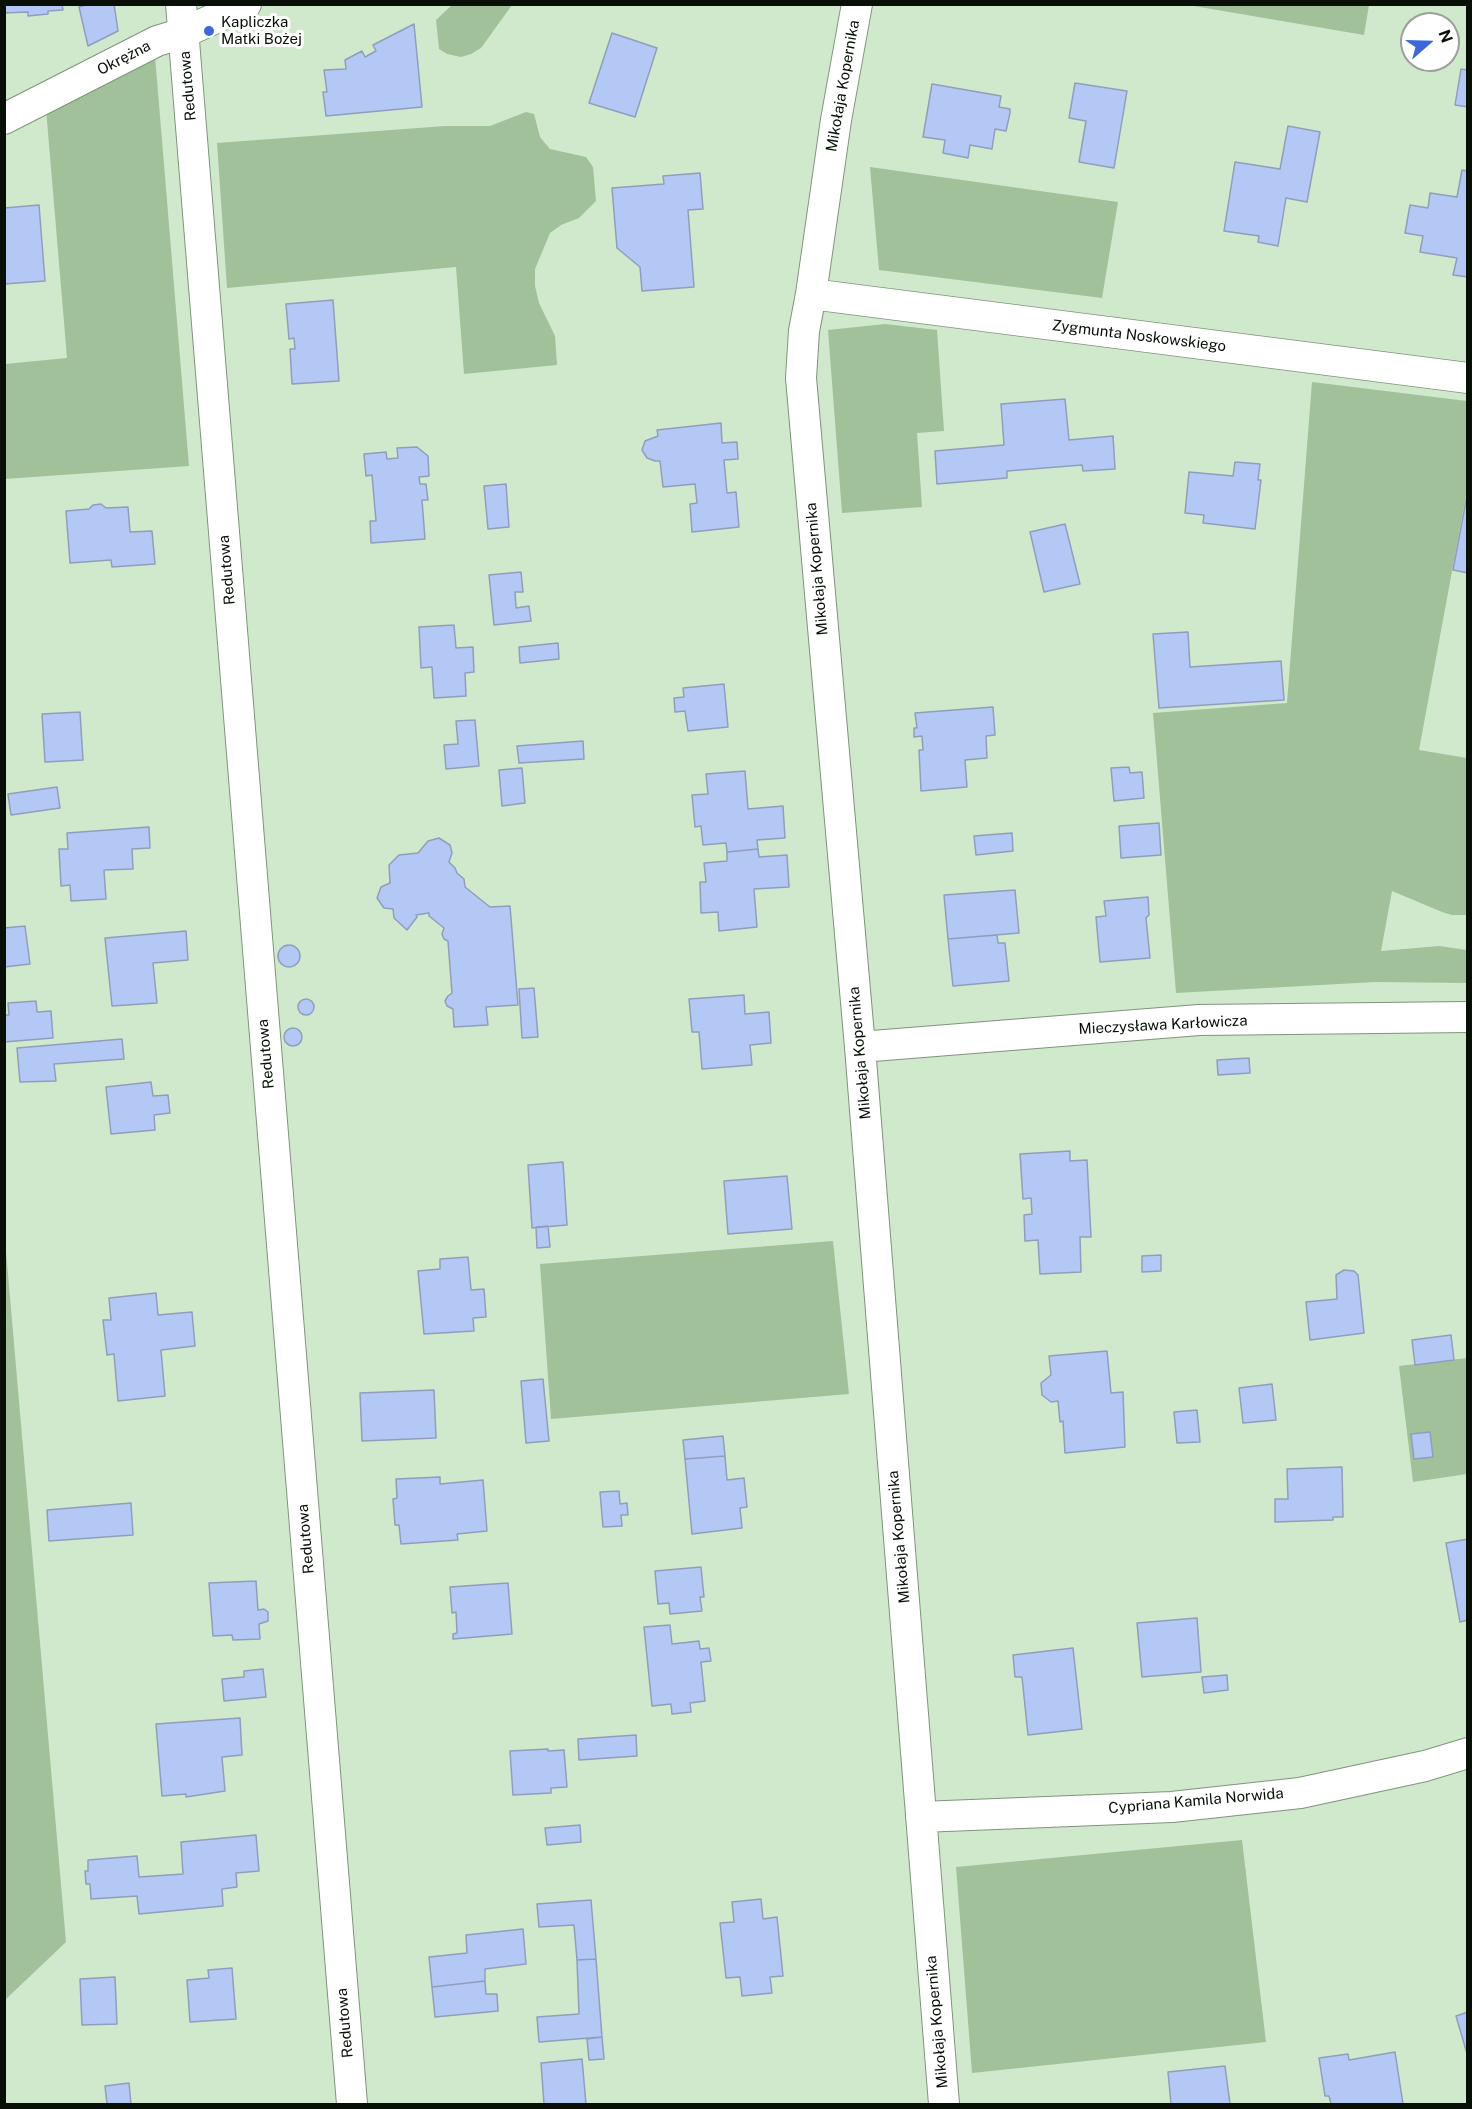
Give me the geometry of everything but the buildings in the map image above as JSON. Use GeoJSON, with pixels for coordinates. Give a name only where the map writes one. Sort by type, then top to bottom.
{"type":"FeatureCollection","features":[{"type":"Feature","properties":{"kind":"street","name":"Okrężna"},"geometry":{"type":"LineString","coordinates":[[4,119],[157,41],[182,19],[246,4]]}},
{"type":"Feature","properties":{"kind":"street","name":"Mikołaja Kopernika"},"geometry":{"type":"LineString","coordinates":[[857,4],[836,120],[804,331],[801,378],[860,1047],[944,2104]]}},
{"type":"Feature","properties":{"kind":"street","name":"Redutowa"},"geometry":{"type":"LineString","coordinates":[[182,19],[352,2104]]}},
{"type":"Feature","properties":{"kind":"street","name":"Zygmunta Noskowskiego"},"geometry":{"type":"LineString","coordinates":[[811,294],[1467,378]]}},
{"type":"Feature","properties":{"kind":"street","name":"Mieczysława Karłowicza"},"geometry":{"type":"LineString","coordinates":[[860,1047],[1198,1020],[1467,1017]]}},
{"type":"Feature","properties":{"kind":"street","name":"Cypriana Kamila Norwida"},"geometry":{"type":"LineString","coordinates":[[921,1817],[1172,1806],[1300,1792],[1425,1766],[1467,1753]]}},
{"type":"Feature","properties":{"kind":"green space"},"geometry":{"type":"Polygon","coordinates":[[[452,5],[512,5],[481,48],[461,57],[447,54],[439,49],[436,20],[452,5]]]}},
{"type":"Feature","properties":{"kind":"green space"},"geometry":{"type":"Polygon","coordinates":[[[1188,5],[1369,5],[1364,35],[1188,5]]]}},
{"type":"Feature","properties":{"kind":"green space"},"geometry":{"type":"Polygon","coordinates":[[[155,56],[189,466],[5,479],[5,364],[67,358],[46,109],[155,56]]]}},
{"type":"Feature","properties":{"kind":"green space"},"geometry":{"type":"Polygon","coordinates":[[[526,112],[534,114],[540,137],[550,149],[586,157],[593,167],[596,201],[579,218],[561,225],[550,233],[535,269],[535,286],[539,303],[555,336],[557,365],[464,374],[456,267],[227,288],[217,143],[445,126],[490,126],[526,112]]]}},
{"type":"Feature","properties":{"kind":"green space"},"geometry":{"type":"Polygon","coordinates":[[[870,167],[1118,202],[1102,298],[879,270],[870,167]]]}},
{"type":"Feature","properties":{"kind":"green space"},"geometry":{"type":"Polygon","coordinates":[[[885,324],[937,330],[944,431],[917,433],[922,507],[842,513],[828,330],[885,324]]]}},
{"type":"Feature","properties":{"kind":"green space"},"geometry":{"type":"Polygon","coordinates":[[[1312,382],[1467,401],[1467,490],[1419,750],[1467,758],[1467,915],[1442,912],[1392,891],[1381,951],[1439,946],[1467,950],[1467,983],[1375,982],[1176,993],[1153,713],[1287,703],[1312,382]]]}},
{"type":"Feature","properties":{"kind":"green space"},"geometry":{"type":"Polygon","coordinates":[[[5,1240],[66,1942],[5,2000],[5,1240]]]}},
{"type":"Feature","properties":{"kind":"green space"},"geometry":{"type":"Polygon","coordinates":[[[833,1241],[849,1394],[551,1419],[540,1264],[833,1241]]]}},
{"type":"Feature","properties":{"kind":"green space"},"geometry":{"type":"Polygon","coordinates":[[[1467,1358],[1467,1474],[1413,1482],[1399,1366],[1467,1358]]]}},
{"type":"Feature","properties":{"kind":"green space"},"geometry":{"type":"Polygon","coordinates":[[[1242,1840],[1266,2042],[972,2073],[956,1867],[1242,1840]]]}},
{"type":"Feature","properties":{"kind":"place","name":"Kapliczka Matki Bożej"},"geometry":{"type":"Point","coordinates":[209,31]}}]}
